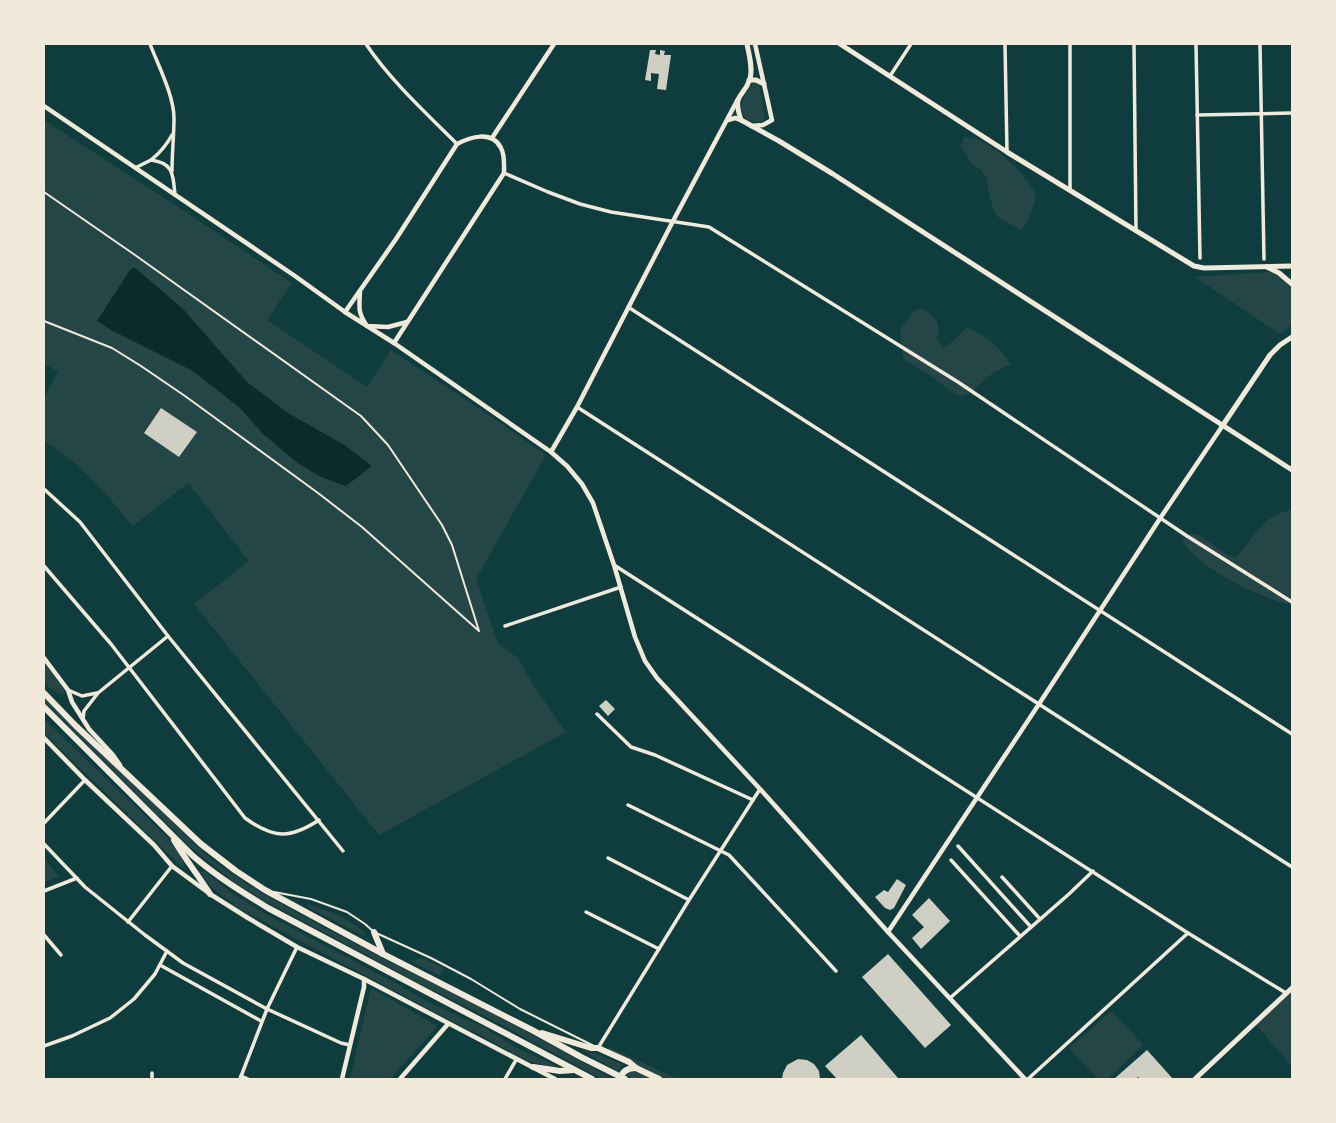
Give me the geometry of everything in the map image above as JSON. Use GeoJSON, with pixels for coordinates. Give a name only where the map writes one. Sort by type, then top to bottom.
{"type":"FeatureCollection","features":[{"type":"Feature","properties":{"kind":"highway"},"geometry":{"type":"LineString","coordinates":[[44,693],[76,726],[201,844],[236,871],[266,890],[383,954],[622,1078],[624,1072],[630,1068],[636,1068]]}},
{"type":"Feature","properties":{"kind":"highway"},"geometry":{"type":"LineString","coordinates":[[44,707],[209,870],[255,900],[592,1079]]}},
{"type":"Feature","properties":{"kind":"highway"},"geometry":{"type":"LineString","coordinates":[[171,833],[184,857],[199,876],[210,894]]}},
{"type":"Feature","properties":{"kind":"highway"},"geometry":{"type":"LineString","coordinates":[[374,932],[383,954]]}},
{"type":"Feature","properties":{"kind":"highway"},"geometry":{"type":"LineString","coordinates":[[532,1030],[590,1048],[598,1048],[629,1062],[636,1068],[658,1079]]}},
{"type":"Feature","properties":{"kind":"highway"},"geometry":{"type":"LineString","coordinates":[[533,1067],[560,1071],[576,1070]]}},
{"type":"Feature","properties":{"kind":"main road"},"geometry":{"type":"LineString","coordinates":[[747,44],[751,70],[749,80],[738,100],[741,120],[833,174],[1292,470]]}},
{"type":"Feature","properties":{"kind":"main road"},"geometry":{"type":"LineString","coordinates":[[840,44],[1007,152],[1183,261],[1194,266],[1204,268],[1292,266]]}},
{"type":"Feature","properties":{"kind":"main road"},"geometry":{"type":"LineString","coordinates":[[749,80],[756,80],[764,84]]}},
{"type":"Feature","properties":{"kind":"main road"},"geometry":{"type":"LineString","coordinates":[[1266,267],[1279,273],[1292,284]]}},
{"type":"Feature","properties":{"kind":"main road"},"geometry":{"type":"LineString","coordinates":[[1223,425],[1270,355],[1280,345],[1292,337]]}},
{"type":"Feature","properties":{"kind":"main road"},"geometry":{"type":"LineString","coordinates":[[1194,1079],[1292,988]]}},
{"type":"Feature","properties":{"kind":"street"},"geometry":{"type":"LineString","coordinates":[[150,44],[172,101],[174,117],[172,171],[175,195]]}},
{"type":"Feature","properties":{"kind":"street"},"geometry":{"type":"LineString","coordinates":[[366,44],[402,89],[457,144]]}},
{"type":"Feature","properties":{"kind":"street"},"geometry":{"type":"LineString","coordinates":[[492,138],[554,44]]}},
{"type":"Feature","properties":{"kind":"street"},"geometry":{"type":"LineString","coordinates":[[752,126],[763,125],[772,120],[755,44]]}},
{"type":"Feature","properties":{"kind":"street"},"geometry":{"type":"LineString","coordinates":[[890,76],[911,44]]}},
{"type":"Feature","properties":{"kind":"street"},"geometry":{"type":"LineString","coordinates":[[1005,44],[1007,152]]}},
{"type":"Feature","properties":{"kind":"street"},"geometry":{"type":"LineString","coordinates":[[1070,44],[1070,191]]}},
{"type":"Feature","properties":{"kind":"street"},"geometry":{"type":"LineString","coordinates":[[1134,44],[1136,231]]}},
{"type":"Feature","properties":{"kind":"street"},"geometry":{"type":"LineString","coordinates":[[1196,44],[1200,258]]}},
{"type":"Feature","properties":{"kind":"street"},"geometry":{"type":"LineString","coordinates":[[1260,44],[1264,259]]}},
{"type":"Feature","properties":{"kind":"street"},"geometry":{"type":"LineString","coordinates":[[551,452],[577,407],[672,223],[738,100]]}},
{"type":"Feature","properties":{"kind":"street"},"geometry":{"type":"LineString","coordinates":[[44,106],[295,276],[345,312],[394,343],[551,452],[567,466],[582,484],[593,503],[621,587],[635,637],[645,662],[657,678],[760,789],[888,932],[1026,1079],[1188,933]]}},
{"type":"Feature","properties":{"kind":"street"},"geometry":{"type":"LineString","coordinates":[[1198,115],[1292,113]]}},
{"type":"Feature","properties":{"kind":"street"},"geometry":{"type":"LineString","coordinates":[[727,121],[732,118],[741,120]]}},
{"type":"Feature","properties":{"kind":"street"},"geometry":{"type":"LineString","coordinates":[[135,168],[151,160],[161,152],[166,146],[173,132]]}},
{"type":"Feature","properties":{"kind":"street"},"geometry":{"type":"LineString","coordinates":[[345,312],[457,144],[468,138],[482,136],[492,138],[501,148],[504,161],[504,173],[406,322],[394,343]]}},
{"type":"Feature","properties":{"kind":"street"},"geometry":{"type":"LineString","coordinates":[[151,160],[165,163],[172,171]]}},
{"type":"Feature","properties":{"kind":"street"},"geometry":{"type":"LineString","coordinates":[[504,173],[580,204],[611,212],[709,228],[958,382],[1214,553],[1292,602]]}},
{"type":"Feature","properties":{"kind":"street"},"geometry":{"type":"LineString","coordinates":[[360,291],[359,311],[367,326]]}},
{"type":"Feature","properties":{"kind":"street"},"geometry":{"type":"LineString","coordinates":[[628,307],[1292,734]]}},
{"type":"Feature","properties":{"kind":"street"},"geometry":{"type":"LineString","coordinates":[[367,326],[388,327],[406,322]]}},
{"type":"Feature","properties":{"kind":"street"},"geometry":{"type":"LineString","coordinates":[[577,407],[918,628],[1292,867]]}},
{"type":"Feature","properties":{"kind":"street"},"geometry":{"type":"LineString","coordinates":[[888,932],[1223,425]]}},
{"type":"Feature","properties":{"kind":"street"},"geometry":{"type":"LineString","coordinates":[[44,489],[80,522],[168,636],[343,851]]}},
{"type":"Feature","properties":{"kind":"street"},"geometry":{"type":"LineString","coordinates":[[614,565],[1188,933],[1286,993]]}},
{"type":"Feature","properties":{"kind":"street"},"geometry":{"type":"LineString","coordinates":[[44,566],[110,644],[246,818],[256,826],[267,831],[288,835],[298,832],[319,820]]}},
{"type":"Feature","properties":{"kind":"street"},"geometry":{"type":"LineString","coordinates":[[504,626],[621,587]]}},
{"type":"Feature","properties":{"kind":"street"},"geometry":{"type":"LineString","coordinates":[[83,719],[84,711],[98,693],[128,667],[168,636]]}},
{"type":"Feature","properties":{"kind":"street"},"geometry":{"type":"LineString","coordinates":[[44,658],[68,690],[72,702],[95,736],[113,755],[124,771]]}},
{"type":"Feature","properties":{"kind":"street"},"geometry":{"type":"LineString","coordinates":[[68,690],[82,696],[98,693]]}},
{"type":"Feature","properties":{"kind":"street"},"geometry":{"type":"LineString","coordinates":[[597,714],[634,748],[655,755],[753,800]]}},
{"type":"Feature","properties":{"kind":"street"},"geometry":{"type":"LineString","coordinates":[[44,738],[85,780],[154,845],[172,866],[210,894],[297,947],[555,1079]]}},
{"type":"Feature","properties":{"kind":"street"},"geometry":{"type":"LineString","coordinates":[[44,823],[85,780]]}},
{"type":"Feature","properties":{"kind":"street"},"geometry":{"type":"LineString","coordinates":[[598,1048],[689,900],[760,789]]}},
{"type":"Feature","properties":{"kind":"street"},"geometry":{"type":"LineString","coordinates":[[628,805],[729,855],[836,971]]}},
{"type":"Feature","properties":{"kind":"street"},"geometry":{"type":"LineString","coordinates":[[44,844],[85,887],[128,922],[184,963],[301,1026],[341,1043],[350,1045]]}},
{"type":"Feature","properties":{"kind":"street"},"geometry":{"type":"LineString","coordinates":[[958,846],[1031,927]]}},
{"type":"Feature","properties":{"kind":"street"},"geometry":{"type":"LineString","coordinates":[[608,858],[689,900]]}},
{"type":"Feature","properties":{"kind":"street"},"geometry":{"type":"LineString","coordinates":[[951,860],[1020,936]]}},
{"type":"Feature","properties":{"kind":"street"},"geometry":{"type":"LineString","coordinates":[[128,922],[172,866]]}},
{"type":"Feature","properties":{"kind":"street"},"geometry":{"type":"LineString","coordinates":[[950,998],[1093,871]]}},
{"type":"Feature","properties":{"kind":"street"},"geometry":{"type":"LineString","coordinates":[[1002,877],[1040,919]]}},
{"type":"Feature","properties":{"kind":"street"},"geometry":{"type":"LineString","coordinates":[[44,890],[77,878]]}},
{"type":"Feature","properties":{"kind":"street"},"geometry":{"type":"LineString","coordinates":[[586,912],[659,949]]}},
{"type":"Feature","properties":{"kind":"street"},"geometry":{"type":"LineString","coordinates":[[44,935],[61,955]]}},
{"type":"Feature","properties":{"kind":"street"},"geometry":{"type":"LineString","coordinates":[[248,1079],[241,1077],[261,1022],[297,947]]}},
{"type":"Feature","properties":{"kind":"street"},"geometry":{"type":"LineString","coordinates":[[44,1046],[72,1036],[110,1018],[134,999],[155,974],[167,951]]}},
{"type":"Feature","properties":{"kind":"street"},"geometry":{"type":"LineString","coordinates":[[160,965],[261,1022]]}},
{"type":"Feature","properties":{"kind":"street"},"geometry":{"type":"LineString","coordinates":[[342,1079],[364,987],[364,980]]}},
{"type":"Feature","properties":{"kind":"street"},"geometry":{"type":"LineString","coordinates":[[400,1079],[448,1024]]}},
{"type":"Feature","properties":{"kind":"street"},"geometry":{"type":"LineString","coordinates":[[505,1079],[516,1060]]}},
{"type":"Feature","properties":{"kind":"street"},"geometry":{"type":"LineString","coordinates":[[152,1073],[152,1079]]}},
{"type":"Feature","properties":{"kind":"street"},"geometry":{"type":"LineString","coordinates":[[404,1075],[408,1079]]}},
{"type":"Feature","properties":{"kind":"lane"},"geometry":{"type":"LineString","coordinates":[[44,192],[361,416],[388,445],[442,525],[452,545],[479,631],[362,527],[318,492],[185,396],[112,348],[44,321]]}},
{"type":"Feature","properties":{"kind":"lane"},"geometry":{"type":"LineString","coordinates":[[266,890],[311,899],[338,908],[354,916],[374,932],[444,965],[471,979],[520,1009],[585,1040],[598,1048]]}},
{"type":"Feature","properties":{"kind":"shaded area"},"geometry":{"type":"Polygon","coordinates":[[[754,82],[759,84],[765,118],[762,122],[746,119],[743,114],[742,101],[745,94],[754,82]]]}},
{"type":"Feature","properties":{"kind":"shaded area"},"geometry":{"type":"Polygon","coordinates":[[[44,120],[292,283],[267,320],[367,387],[391,350],[546,455],[476,579],[498,644],[518,658],[533,685],[566,732],[379,835],[194,604],[249,561],[188,483],[133,526],[103,491],[81,469],[57,449],[44,441],[44,398],[58,371],[44,364],[44,120]]]}},
{"type":"Feature","properties":{"kind":"shaded area"},"geometry":{"type":"Polygon","coordinates":[[[964,137],[980,141],[998,152],[1021,173],[1032,188],[1035,194],[1034,203],[1027,222],[1020,230],[998,217],[993,209],[987,178],[981,170],[972,164],[961,147],[964,137]]]}},
{"type":"Feature","properties":{"kind":"shaded area"},"geometry":{"type":"Polygon","coordinates":[[[134,267],[183,309],[247,382],[288,413],[346,446],[372,466],[346,486],[321,477],[299,464],[263,434],[240,408],[193,371],[111,330],[97,321],[130,270],[134,267]]]}},
{"type":"Feature","properties":{"kind":"shaded area"},"geometry":{"type":"Polygon","coordinates":[[[1270,272],[1288,284],[1293,293],[1292,325],[1280,334],[1195,277],[1270,272]]]}},
{"type":"Feature","properties":{"kind":"shaded area"},"geometry":{"type":"Polygon","coordinates":[[[920,308],[936,320],[938,324],[937,340],[944,348],[967,327],[992,342],[1011,364],[994,372],[970,393],[960,396],[951,391],[925,372],[904,360],[900,330],[912,313],[920,308]]]}},
{"type":"Feature","properties":{"kind":"shaded area"},"geometry":{"type":"Polygon","coordinates":[[[1292,510],[1292,605],[1263,596],[1231,581],[1203,562],[1191,552],[1182,541],[1190,533],[1199,535],[1226,554],[1236,558],[1265,523],[1280,513],[1292,510]]]}},
{"type":"Feature","properties":{"kind":"shaded area"},"geometry":{"type":"Polygon","coordinates":[[[44,663],[65,690],[64,695],[57,693],[44,683],[44,663]]]}},
{"type":"Feature","properties":{"kind":"shaded area"},"geometry":{"type":"Polygon","coordinates":[[[44,697],[213,861],[242,881],[310,920],[384,959],[472,1002],[613,1079],[601,1079],[504,1026],[415,981],[261,899],[234,882],[191,848],[44,702],[44,697]]]}},
{"type":"Feature","properties":{"kind":"shaded area"},"geometry":{"type":"Polygon","coordinates":[[[44,719],[170,840],[179,853],[185,866],[184,869],[44,733],[44,719]]]}},
{"type":"Feature","properties":{"kind":"shaded area"},"geometry":{"type":"Polygon","coordinates":[[[44,859],[59,876],[44,882],[44,859]]]}},
{"type":"Feature","properties":{"kind":"shaded area"},"geometry":{"type":"Polygon","coordinates":[[[205,871],[230,892],[262,912],[429,1002],[481,1026],[527,1053],[547,1061],[556,1066],[555,1068],[527,1061],[240,909],[211,887],[200,872],[205,871]]]}},
{"type":"Feature","properties":{"kind":"shaded area"},"geometry":{"type":"Polygon","coordinates":[[[309,904],[348,921],[367,936],[361,935],[306,906],[309,904]]]}},
{"type":"Feature","properties":{"kind":"shaded area"},"geometry":{"type":"Polygon","coordinates":[[[423,958],[444,968],[440,976],[411,961],[423,958]]]}},
{"type":"Feature","properties":{"kind":"shaded area"},"geometry":{"type":"Polygon","coordinates":[[[371,988],[438,1026],[390,1079],[350,1079],[371,988]]]}},
{"type":"Feature","properties":{"kind":"shaded area"},"geometry":{"type":"Polygon","coordinates":[[[1292,988],[1292,1067],[1255,1023],[1292,988]]]}},
{"type":"Feature","properties":{"kind":"shaded area"},"geometry":{"type":"Polygon","coordinates":[[[1112,1011],[1143,1045],[1108,1079],[1098,1079],[1069,1048],[1112,1011]]]}},
{"type":"Feature","properties":{"kind":"shaded area"},"geometry":{"type":"Polygon","coordinates":[[[608,1047],[678,1079],[665,1079],[609,1051],[608,1047]]]}},
{"type":"Feature","properties":{"kind":"shaded area"},"geometry":{"type":"Polygon","coordinates":[[[582,1049],[623,1064],[618,1071],[581,1050],[582,1049]]]}},
{"type":"Feature","properties":{"kind":"shaded area"},"geometry":{"type":"Polygon","coordinates":[[[632,1071],[638,1072],[652,1079],[633,1079],[627,1076],[628,1073],[632,1071]]]}},
{"type":"Feature","properties":{"kind":"building"},"geometry":{"type":"Polygon","coordinates":[[[650,50],[656,50],[655,54],[660,55],[660,50],[665,51],[664,55],[671,55],[666,90],[657,89],[659,74],[651,73],[651,81],[645,80],[650,50]]]}},
{"type":"Feature","properties":{"kind":"building"},"geometry":{"type":"Polygon","coordinates":[[[161,408],[197,432],[179,457],[144,433],[161,408]]]}},
{"type":"Feature","properties":{"kind":"building"},"geometry":{"type":"Polygon","coordinates":[[[606,700],[615,709],[608,716],[599,706],[606,700]]]}},
{"type":"Feature","properties":{"kind":"building"},"geometry":{"type":"Polygon","coordinates":[[[897,879],[906,885],[894,908],[890,910],[885,908],[875,897],[884,890],[888,892],[897,879]]]}},
{"type":"Feature","properties":{"kind":"building"},"geometry":{"type":"Polygon","coordinates":[[[929,898],[950,921],[921,949],[912,938],[924,927],[912,915],[929,898]]]}},
{"type":"Feature","properties":{"kind":"building"},"geometry":{"type":"Polygon","coordinates":[[[888,954],[951,1025],[925,1048],[862,977],[888,954]]]}},
{"type":"Feature","properties":{"kind":"building"},"geometry":{"type":"Polygon","coordinates":[[[861,1035],[898,1078],[897,1079],[837,1079],[825,1066],[861,1035]]]}},
{"type":"Feature","properties":{"kind":"building"},"geometry":{"type":"Polygon","coordinates":[[[1147,1050],[1173,1079],[1140,1079],[1138,1077],[1135,1079],[1114,1079],[1147,1050]]]}},
{"type":"Feature","properties":{"kind":"building"},"geometry":{"type":"Polygon","coordinates":[[[798,1059],[807,1060],[814,1064],[819,1071],[820,1079],[782,1079],[787,1065],[798,1059]]]}}]}
